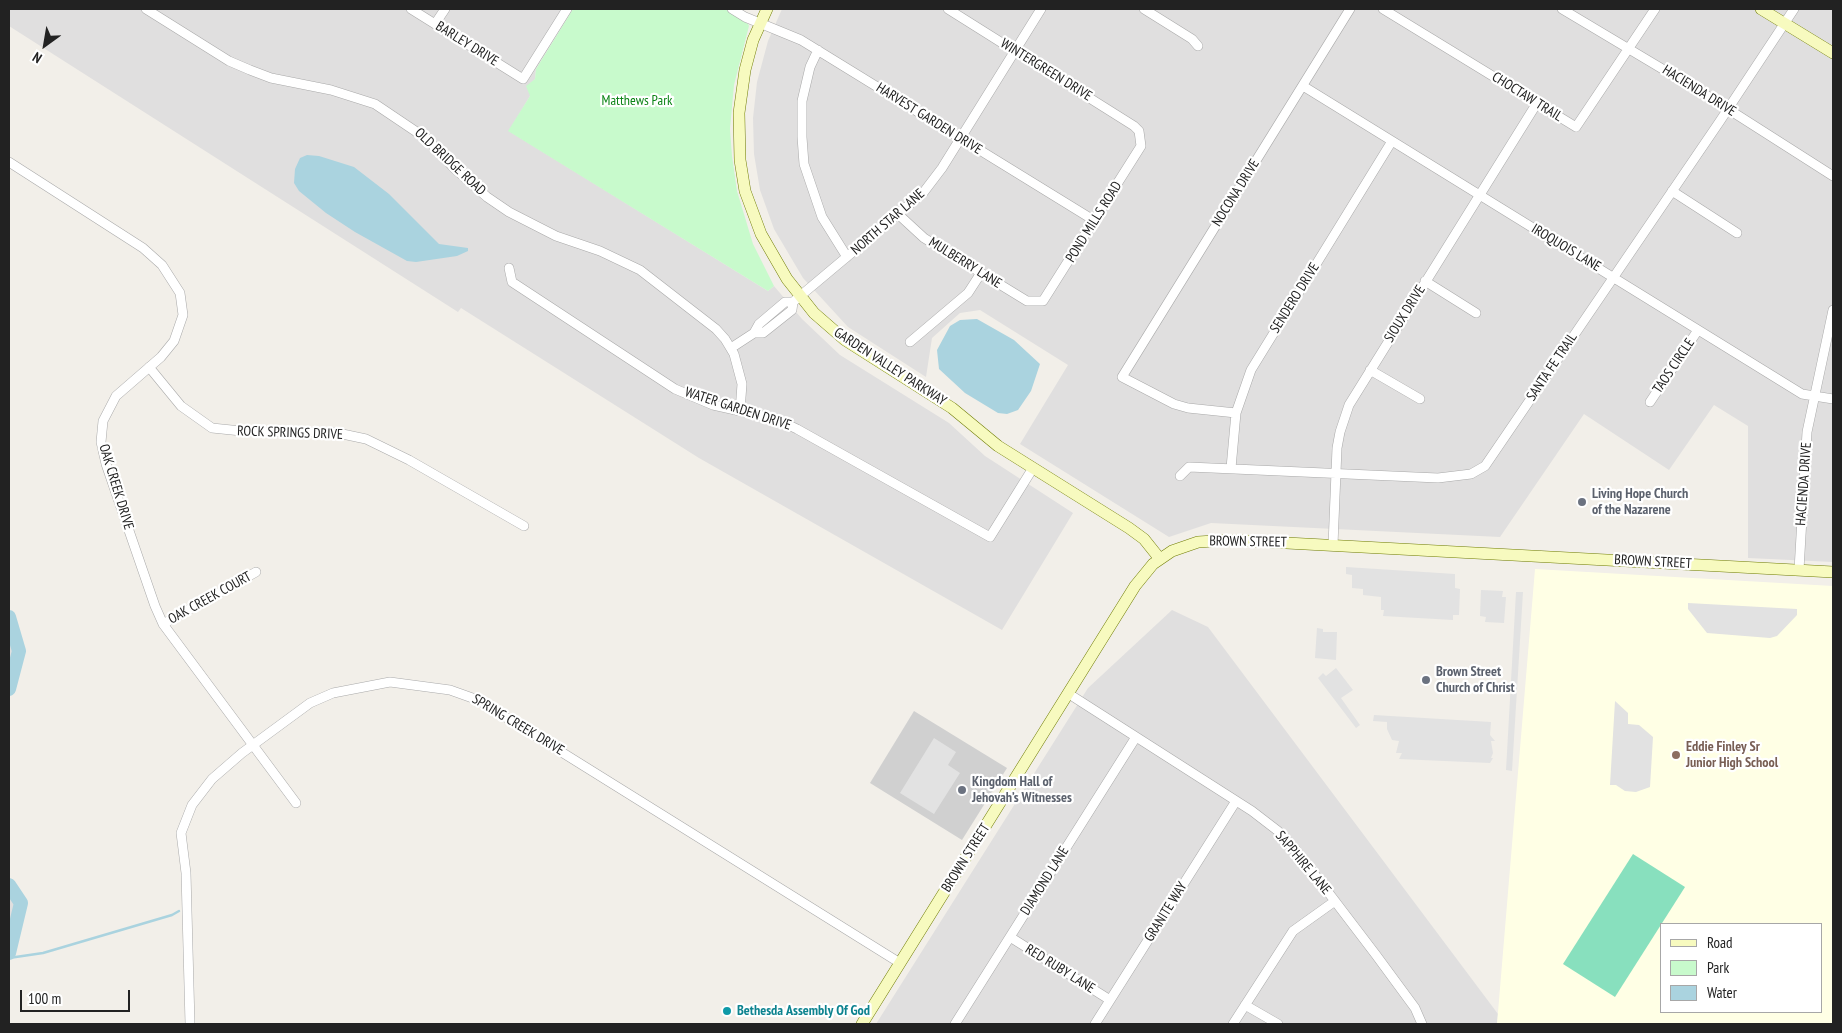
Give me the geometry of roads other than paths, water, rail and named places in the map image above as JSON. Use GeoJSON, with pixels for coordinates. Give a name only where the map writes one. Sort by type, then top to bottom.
{"type":"FeatureCollection","features":[{"type":"Feature","properties":{"kind":"main road","name":"GARDEN VALLEY PARKWAY"},"geometry":{"type":"LineString","coordinates":[[767,9],[748,54],[740,99],[738,129],[742,175],[761,234],[797,299],[845,340],[952,408],[998,446],[1137,534],[1160,559]]}},
{"type":"Feature","properties":{"kind":"main road"},"geometry":{"type":"LineString","coordinates":[[1762,9],[1833,53]]}},
{"type":"Feature","properties":{"kind":"main road","name":"BROWN STREET"},"geometry":{"type":"LineString","coordinates":[[862,1024],[1135,586],[1160,559],[1184,546],[1206,541],[1230,540],[1833,572]]}},
{"type":"Feature","properties":{"kind":"street","name":"OLD BRIDGE ROAD"},"geometry":{"type":"LineString","coordinates":[[146,9],[229,61],[250,70],[271,78],[331,90],[375,104],[427,139],[454,168],[487,197],[531,224],[576,244],[616,257],[640,270],[716,328],[731,348],[742,384],[740,411]]}},
{"type":"Feature","properties":{"kind":"street","name":"BARLEY DRIVE"},"geometry":{"type":"LineString","coordinates":[[410,9],[523,79],[567,9]]}},
{"type":"Feature","properties":{"kind":"street"},"geometry":{"type":"LineString","coordinates":[[435,24],[445,9]]}},
{"type":"Feature","properties":{"kind":"street","name":"HARVEST GARDEN DRIVE"},"geometry":{"type":"LineString","coordinates":[[732,9],[760,23],[790,34],[818,50],[1095,221]]}},
{"type":"Feature","properties":{"kind":"street","name":"WINTERGREEN DRIVE"},"geometry":{"type":"LineString","coordinates":[[948,9],[1134,126],[1141,136]]}},
{"type":"Feature","properties":{"kind":"street","name":"NORTH STAR LANE"},"geometry":{"type":"LineString","coordinates":[[731,348],[754,333],[759,324],[785,302],[797,299],[899,215],[933,182],[1041,9]]}},
{"type":"Feature","properties":{"kind":"street"},"geometry":{"type":"LineString","coordinates":[[1144,9],[1192,39],[1198,46]]}},
{"type":"Feature","properties":{"kind":"street","name":"NOCONA DRIVE"},"geometry":{"type":"LineString","coordinates":[[1236,413],[1188,408],[1174,404],[1122,377],[1350,9]]}},
{"type":"Feature","properties":{"kind":"street","name":"CHOCTAW TRAIL"},"geometry":{"type":"LineString","coordinates":[[1383,9],[1576,127],[1655,9]]}},
{"type":"Feature","properties":{"kind":"street","name":"HACIENDA DRIVE"},"geometry":{"type":"LineString","coordinates":[[1562,9],[1728,109],[1833,176]]}},
{"type":"Feature","properties":{"kind":"street","name":"SANTA FE TRAIL"},"geometry":{"type":"LineString","coordinates":[[1180,476],[1189,467],[1438,478],[1475,472],[1484,466],[1728,109],[1794,9]]}},
{"type":"Feature","properties":{"kind":"street"},"geometry":{"type":"LineString","coordinates":[[818,50],[810,67],[802,101],[804,164],[822,217],[848,257]]}},
{"type":"Feature","properties":{"kind":"street","name":"IROQUOIS LANE"},"geometry":{"type":"LineString","coordinates":[[1302,86],[1802,394],[1833,399]]}},
{"type":"Feature","properties":{"kind":"street","name":"SIOUX DRIVE"},"geometry":{"type":"LineString","coordinates":[[1333,545],[1335,472],[1337,448],[1343,419],[1370,370],[1537,103]]}},
{"type":"Feature","properties":{"kind":"street","name":"POND MILLS ROAD"},"geometry":{"type":"LineString","coordinates":[[1037,303],[1047,298],[1095,221],[1141,146],[1141,136]]}},
{"type":"Feature","properties":{"kind":"street","name":"SENDERO DRIVE"},"geometry":{"type":"LineString","coordinates":[[1231,468],[1236,413],[1251,370],[1392,141]]}},
{"type":"Feature","properties":{"kind":"street","name":"OAK CREEK DRIVE"},"geometry":{"type":"LineString","coordinates":[[9,162],[143,248],[162,265],[172,279],[183,305],[180,326],[174,341],[149,367],[116,396],[105,415],[100,435],[106,464],[163,624],[296,803]]}},
{"type":"Feature","properties":{"kind":"street"},"geometry":{"type":"LineString","coordinates":[[1672,191],[1737,233]]}},
{"type":"Feature","properties":{"kind":"street","name":"MULBERRY LANE"},"geometry":{"type":"LineString","coordinates":[[899,215],[924,238],[1027,301],[1037,303]]}},
{"type":"Feature","properties":{"kind":"street","name":"WATER GARDEN DRIVE"},"geometry":{"type":"LineString","coordinates":[[509,268],[512,282],[675,388],[714,405],[776,419],[990,537],[1033,468]]}},
{"type":"Feature","properties":{"kind":"street"},"geometry":{"type":"LineString","coordinates":[[910,342],[968,293],[981,273]]}},
{"type":"Feature","properties":{"kind":"street"},"geometry":{"type":"LineString","coordinates":[[1425,282],[1476,313]]}},
{"type":"Feature","properties":{"kind":"street","name":"HACIENDA DRIVE"},"geometry":{"type":"LineString","coordinates":[[1798,570],[1807,432],[1833,310]]}},
{"type":"Feature","properties":{"kind":"street","name":"TAOS CIRCLE"},"geometry":{"type":"LineString","coordinates":[[1650,402],[1698,330]]}},
{"type":"Feature","properties":{"kind":"street","name":"ROCK SPRINGS DRIVE"},"geometry":{"type":"LineString","coordinates":[[149,367],[181,406],[212,428],[251,432],[333,432],[366,439],[395,452],[524,526]]}},
{"type":"Feature","properties":{"kind":"street"},"geometry":{"type":"LineString","coordinates":[[1370,370],[1420,399]]}},
{"type":"Feature","properties":{"kind":"street","name":"OAK CREEK COURT"},"geometry":{"type":"LineString","coordinates":[[163,624],[256,572]]}},
{"type":"Feature","properties":{"kind":"street","name":"SPRING CREEK DRIVE"},"geometry":{"type":"LineString","coordinates":[[190,1024],[186,873],[181,833],[192,804],[201,792],[252,744],[310,703],[333,694],[390,682],[402,682],[466,694],[478,700],[900,963]]}},
{"type":"Feature","properties":{"kind":"street","name":"SAPPHIRE LANE"},"geometry":{"type":"LineString","coordinates":[[1069,694],[1236,801],[1278,831],[1397,982],[1415,1008],[1422,1024]]}},
{"type":"Feature","properties":{"kind":"street","name":"DIAMOND LANE"},"geometry":{"type":"LineString","coordinates":[[955,1024],[1136,737]]}},
{"type":"Feature","properties":{"kind":"street","name":"GRANITE WAY"},"geometry":{"type":"LineString","coordinates":[[1095,1024],[1236,801]]}},
{"type":"Feature","properties":{"kind":"street"},"geometry":{"type":"LineString","coordinates":[[1233,1024],[1293,931],[1335,901]]}},
{"type":"Feature","properties":{"kind":"street","name":"RED RUBY LANE"},"geometry":{"type":"LineString","coordinates":[[1010,938],[1110,1000]]}},
{"type":"Feature","properties":{"kind":"street"},"geometry":{"type":"LineString","coordinates":[[1245,1004],[1278,1024]]}},
{"type":"Feature","properties":{"kind":"water"},"geometry":{"type":"Polygon","coordinates":[[[307,155],[319,156],[354,167],[389,194],[439,244],[468,248],[468,251],[457,256],[416,262],[407,261],[355,232],[326,213],[299,191],[294,183],[295,169],[300,158],[307,155]]]}},
{"type":"Feature","properties":{"kind":"water"},"geometry":{"type":"Polygon","coordinates":[[[977,319],[1014,340],[1040,364],[1031,391],[1018,410],[1007,414],[998,413],[965,393],[939,369],[937,350],[950,326],[960,320],[977,319]]]}},
{"type":"Feature","properties":{"kind":"waterway"},"geometry":{"type":"LineString","coordinates":[[9,617],[19,651],[9,689]]}},
{"type":"Feature","properties":{"kind":"waterway"},"geometry":{"type":"LineString","coordinates":[[9,885],[21,903],[9,953]]}},
{"type":"Feature","properties":{"kind":"waterway"},"geometry":{"type":"LineString","coordinates":[[9,958],[43,953],[172,915],[179,911]]}},
{"type":"Feature","properties":{"kind":"place","name":"Living Hope Church of the Nazarene"},"geometry":{"type":"Point","coordinates":[1582,502]}},
{"type":"Feature","properties":{"kind":"place","name":"Brown Street Church of Christ"},"geometry":{"type":"Point","coordinates":[1426,680]}},
{"type":"Feature","properties":{"kind":"place","name":"Eddie Finley Sr Junior High School"},"geometry":{"type":"Point","coordinates":[1676,755]}},
{"type":"Feature","properties":{"kind":"place","name":"Kingdom Hall of Jehovah’s Witnesses"},"geometry":{"type":"Point","coordinates":[962,790]}},
{"type":"Feature","properties":{"kind":"place","name":"Bethesda Assembly Of God"},"geometry":{"type":"Point","coordinates":[727,1011]}},
{"type":"Feature","properties":{"kind":"park label","name":"Matthews Park"},"geometry":{"type":"Point","coordinates":[637,101]}}]}
